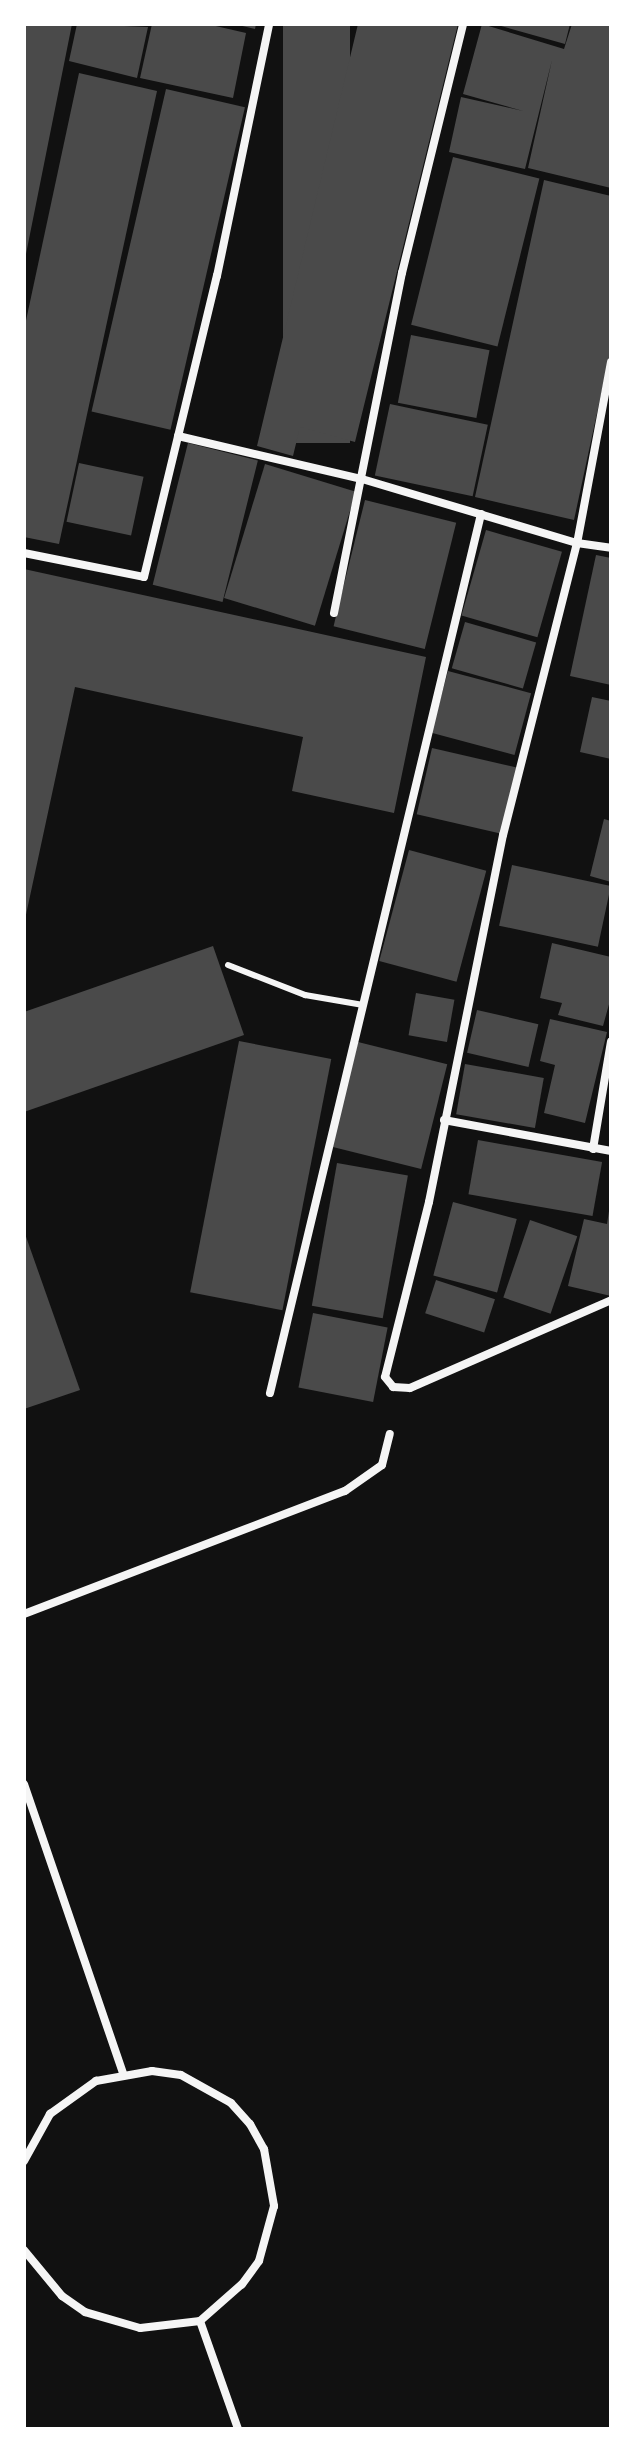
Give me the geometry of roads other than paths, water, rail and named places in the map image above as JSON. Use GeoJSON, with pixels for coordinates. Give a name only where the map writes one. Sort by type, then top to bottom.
{"type":"FeatureCollection","features":[{"type":"Feature","properties":{"kind":"street"},"geometry":{"type":"LineString","coordinates":[[24,553],[144,577],[240,174],[269,24]]}},
{"type":"Feature","properties":{"kind":"street"},"geometry":{"type":"LineString","coordinates":[[334,613],[402,273],[463,24]]}},
{"type":"Feature","properties":{"kind":"street"},"geometry":{"type":"LineString","coordinates":[[611,362],[577,543],[506,820],[444,1120],[385,1377],[393,1387],[410,1388],[611,1300]]}},
{"type":"Feature","properties":{"kind":"street"},"geometry":{"type":"LineString","coordinates":[[178,436],[362,479],[577,543],[611,548]]}},
{"type":"Feature","properties":{"kind":"street"},"geometry":{"type":"LineString","coordinates":[[270,1393],[481,514]]}},
{"type":"Feature","properties":{"kind":"street"},"geometry":{"type":"LineString","coordinates":[[593,1149],[611,1041]]}},
{"type":"Feature","properties":{"kind":"street"},"geometry":{"type":"LineString","coordinates":[[444,1120],[611,1151]]}},
{"type":"Feature","properties":{"kind":"street"},"geometry":{"type":"LineString","coordinates":[[24,1614],[345,1491],[382,1465],[390,1434]]}},
{"type":"Feature","properties":{"kind":"street"},"geometry":{"type":"LineString","coordinates":[[24,1784],[123,2073]]}},
{"type":"Feature","properties":{"kind":"street"},"geometry":{"type":"LineString","coordinates":[[24,2161],[33,2137],[71,2095],[123,2073],[167,2073],[207,2086],[231,2103],[264,2149],[273,2191],[270,2234],[242,2284],[200,2321],[140,2328],[85,2312],[62,2296],[24,2250]]}},
{"type":"Feature","properties":{"kind":"street"},"geometry":{"type":"LineString","coordinates":[[200,2321],[238,2429]]}},
{"type":"Feature","properties":{"kind":"lane"},"geometry":{"type":"LineString","coordinates":[[228,965],[305,995],[363,1005]]}}]}
